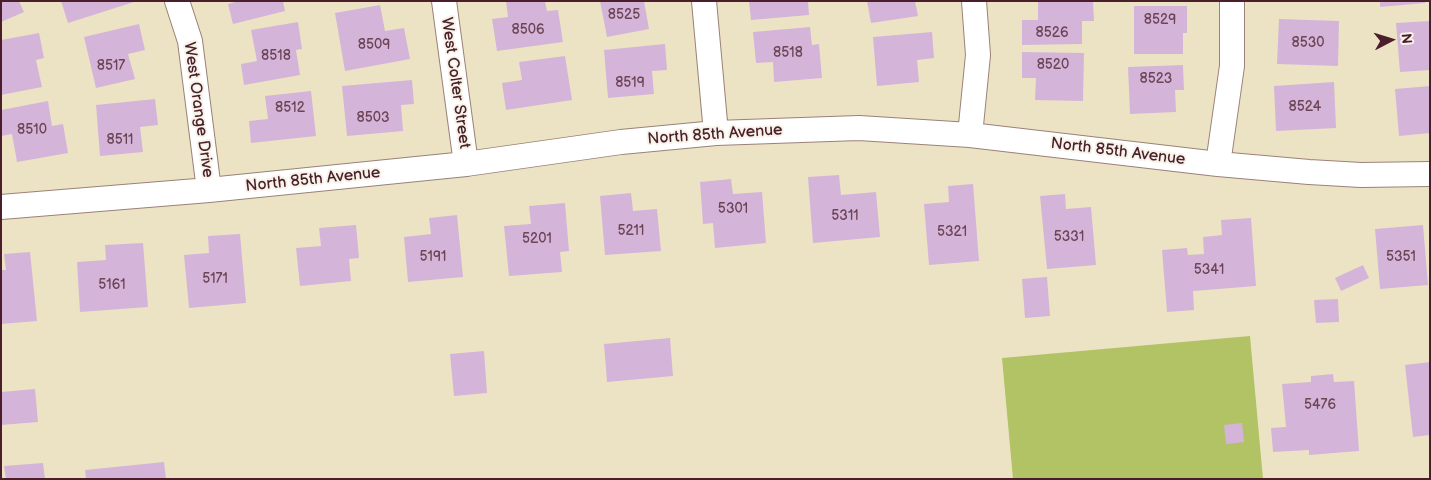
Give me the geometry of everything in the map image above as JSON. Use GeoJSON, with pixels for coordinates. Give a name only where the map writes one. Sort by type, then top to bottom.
{"type":"FeatureCollection","features":[{"type":"Feature","properties":{"kind":"street","name":"West Orange Drive"},"geometry":{"type":"LineString","coordinates":[[177,1],[190,41],[209,190]]}},
{"type":"Feature","properties":{"kind":"street","name":"West Colter Street"},"geometry":{"type":"LineString","coordinates":[[444,1],[466,164]]}},
{"type":"Feature","properties":{"kind":"street"},"geometry":{"type":"LineString","coordinates":[[704,1],[716,133]]}},
{"type":"Feature","properties":{"kind":"street"},"geometry":{"type":"LineString","coordinates":[[970,135],[978,55],[974,1]]}},
{"type":"Feature","properties":{"kind":"street"},"geometry":{"type":"LineString","coordinates":[[1218,164],[1232,66],[1232,1]]}},
{"type":"Feature","properties":{"kind":"street","name":"North 85th Avenue"},"geometry":{"type":"LineString","coordinates":[[1,207],[209,190],[466,164],[621,142],[716,133],[859,128],[970,135],[1218,164],[1361,175],[1430,174]]}},
{"type":"Feature","properties":{"kind":"green space"},"geometry":{"type":"Polygon","coordinates":[[[1250,336],[1263,479],[1013,479],[1002,358],[1250,336]]]}},
{"type":"Feature","properties":{"kind":"building"},"geometry":{"type":"Polygon","coordinates":[[[1,1],[19,1],[24,12],[1,22],[1,1]]]}},
{"type":"Feature","properties":{"kind":"building"},"geometry":{"type":"Polygon","coordinates":[[[61,1],[134,1],[134,2],[68,23],[61,1]]]}},
{"type":"Feature","properties":{"kind":"building"},"geometry":{"type":"Polygon","coordinates":[[[239,1],[283,1],[285,11],[233,24],[228,4],[239,1]]]}},
{"type":"Feature","properties":{"kind":"building"},"geometry":{"type":"Polygon","coordinates":[[[506,1],[545,1],[547,11],[558,10],[563,42],[497,51],[492,19],[508,17],[506,1]]]}},
{"type":"Feature","properties":{"kind":"building"},"geometry":{"type":"Polygon","coordinates":[[[600,1],[644,1],[649,29],[607,37],[600,1]]]}},
{"type":"Feature","properties":{"kind":"building"},"geometry":{"type":"Polygon","coordinates":[[[749,1],[808,1],[809,15],[751,20],[749,1]]]}},
{"type":"Feature","properties":{"kind":"building"},"geometry":{"type":"Polygon","coordinates":[[[867,1],[915,1],[918,16],[871,23],[867,1]]]}},
{"type":"Feature","properties":{"kind":"building"},"geometry":{"type":"Polygon","coordinates":[[[1038,1],[1093,1],[1094,21],[1082,21],[1082,44],[1022,45],[1022,20],[1038,20],[1038,1]]]}},
{"type":"Feature","properties":{"kind":"building"},"geometry":{"type":"Polygon","coordinates":[[[1380,1],[1425,1],[1425,3],[1380,7],[1380,1]]]}},
{"type":"Feature","properties":{"kind":"building"},"geometry":{"type":"Polygon","coordinates":[[[380,5],[385,31],[404,28],[410,59],[345,71],[335,13],[380,5]]]}},
{"type":"Feature","properties":{"kind":"building"},"geometry":{"type":"Polygon","coordinates":[[[1134,6],[1187,6],[1187,33],[1183,33],[1183,54],[1134,54],[1134,6]]]}},
{"type":"Feature","properties":{"kind":"building"},"geometry":{"type":"Polygon","coordinates":[[[1279,19],[1339,21],[1338,66],[1277,64],[1279,19]]]}},
{"type":"Feature","properties":{"kind":"building"},"geometry":{"type":"Polygon","coordinates":[[[1430,21],[1430,70],[1400,72],[1396,23],[1430,21]]]}},
{"type":"Feature","properties":{"kind":"building"},"geometry":{"type":"Polygon","coordinates":[[[298,22],[302,49],[296,50],[300,75],[244,85],[241,64],[257,61],[251,30],[298,22]]]}},
{"type":"Feature","properties":{"kind":"building"},"geometry":{"type":"Polygon","coordinates":[[[139,24],[145,50],[128,54],[135,79],[96,88],[84,37],[139,24]]]}},
{"type":"Feature","properties":{"kind":"building"},"geometry":{"type":"Polygon","coordinates":[[[810,27],[812,45],[819,44],[822,78],[774,82],[773,62],[756,63],[753,32],[810,27]]]}},
{"type":"Feature","properties":{"kind":"building"},"geometry":{"type":"Polygon","coordinates":[[[932,32],[934,58],[917,60],[919,82],[877,86],[873,37],[932,32]]]}},
{"type":"Feature","properties":{"kind":"building"},"geometry":{"type":"Polygon","coordinates":[[[39,33],[44,58],[36,60],[42,87],[1,95],[1,40],[39,33]]]}},
{"type":"Feature","properties":{"kind":"building"},"geometry":{"type":"Polygon","coordinates":[[[665,44],[667,70],[652,71],[654,94],[608,98],[604,50],[665,44]]]}},
{"type":"Feature","properties":{"kind":"building"},"geometry":{"type":"Polygon","coordinates":[[[1022,52],[1084,53],[1083,101],[1035,100],[1036,78],[1022,78],[1022,52]]]}},
{"type":"Feature","properties":{"kind":"building"},"geometry":{"type":"Polygon","coordinates":[[[565,56],[572,100],[506,110],[502,83],[522,80],[519,62],[565,56]]]}},
{"type":"Feature","properties":{"kind":"building"},"geometry":{"type":"Polygon","coordinates":[[[1183,65],[1184,90],[1175,90],[1176,112],[1130,114],[1128,67],[1183,65]]]}},
{"type":"Feature","properties":{"kind":"building"},"geometry":{"type":"Polygon","coordinates":[[[412,80],[414,104],[401,105],[403,131],[347,136],[342,86],[412,80]]]}},
{"type":"Feature","properties":{"kind":"building"},"geometry":{"type":"Polygon","coordinates":[[[1334,82],[1336,128],[1276,131],[1274,86],[1334,82]]]}},
{"type":"Feature","properties":{"kind":"building"},"geometry":{"type":"Polygon","coordinates":[[[1430,86],[1430,133],[1399,136],[1395,89],[1430,86]]]}},
{"type":"Feature","properties":{"kind":"building"},"geometry":{"type":"Polygon","coordinates":[[[311,91],[316,136],[251,143],[249,121],[268,119],[265,96],[311,91]]]}},
{"type":"Feature","properties":{"kind":"building"},"geometry":{"type":"Polygon","coordinates":[[[155,99],[158,125],[140,127],[143,152],[100,156],[96,105],[155,99]]]}},
{"type":"Feature","properties":{"kind":"building"},"geometry":{"type":"Polygon","coordinates":[[[48,101],[52,126],[63,124],[68,153],[17,162],[12,134],[1,136],[1,110],[48,101]]]}},
{"type":"Feature","properties":{"kind":"building"},"geometry":{"type":"Polygon","coordinates":[[[839,175],[841,195],[876,192],[880,237],[813,243],[808,177],[839,175]]]}},
{"type":"Feature","properties":{"kind":"building"},"geometry":{"type":"Polygon","coordinates":[[[731,179],[733,194],[762,192],[766,243],[715,248],[713,223],[703,224],[700,182],[731,179]]]}},
{"type":"Feature","properties":{"kind":"building"},"geometry":{"type":"Polygon","coordinates":[[[973,184],[979,261],[929,265],[924,204],[949,202],[948,186],[973,184]]]}},
{"type":"Feature","properties":{"kind":"building"},"geometry":{"type":"Polygon","coordinates":[[[631,193],[633,211],[657,209],[661,251],[605,255],[600,196],[631,193]]]}},
{"type":"Feature","properties":{"kind":"building"},"geometry":{"type":"Polygon","coordinates":[[[1065,194],[1066,209],[1091,207],[1096,265],[1047,269],[1040,196],[1065,194]]]}},
{"type":"Feature","properties":{"kind":"building"},"geometry":{"type":"Polygon","coordinates":[[[565,203],[569,251],[560,252],[562,272],[509,276],[504,226],[531,224],[529,206],[565,203]]]}},
{"type":"Feature","properties":{"kind":"building"},"geometry":{"type":"Polygon","coordinates":[[[457,215],[463,277],[408,282],[404,237],[431,234],[429,218],[457,215]]]}},
{"type":"Feature","properties":{"kind":"building"},"geometry":{"type":"Polygon","coordinates":[[[1251,218],[1256,286],[1193,291],[1194,310],[1167,312],[1162,250],[1187,248],[1188,255],[1204,254],[1203,237],[1222,235],[1221,220],[1251,218]]]}},
{"type":"Feature","properties":{"kind":"building"},"geometry":{"type":"Polygon","coordinates":[[[356,225],[359,258],[349,259],[351,281],[300,286],[296,248],[321,246],[319,228],[356,225]]]}},
{"type":"Feature","properties":{"kind":"building"},"geometry":{"type":"Polygon","coordinates":[[[1423,225],[1428,285],[1380,289],[1375,229],[1423,225]]]}},
{"type":"Feature","properties":{"kind":"building"},"geometry":{"type":"Polygon","coordinates":[[[240,234],[246,303],[189,308],[184,255],[209,253],[208,236],[240,234]]]}},
{"type":"Feature","properties":{"kind":"building"},"geometry":{"type":"Polygon","coordinates":[[[143,243],[148,307],[80,312],[77,262],[106,260],[105,245],[143,243]]]}},
{"type":"Feature","properties":{"kind":"building"},"geometry":{"type":"Polygon","coordinates":[[[30,252],[37,321],[1,324],[1,270],[6,270],[4,254],[30,252]]]}},
{"type":"Feature","properties":{"kind":"building"},"geometry":{"type":"Polygon","coordinates":[[[1363,265],[1369,278],[1341,291],[1335,278],[1363,265]]]}},
{"type":"Feature","properties":{"kind":"building"},"geometry":{"type":"Polygon","coordinates":[[[1047,277],[1050,316],[1025,318],[1022,279],[1047,277]]]}},
{"type":"Feature","properties":{"kind":"building"},"geometry":{"type":"Polygon","coordinates":[[[1338,299],[1339,322],[1316,323],[1314,300],[1338,299]]]}},
{"type":"Feature","properties":{"kind":"building"},"geometry":{"type":"Polygon","coordinates":[[[670,338],[673,376],[607,382],[604,344],[670,338]]]}},
{"type":"Feature","properties":{"kind":"building"},"geometry":{"type":"Polygon","coordinates":[[[484,351],[487,393],[454,396],[450,354],[484,351]]]}},
{"type":"Feature","properties":{"kind":"building"},"geometry":{"type":"Polygon","coordinates":[[[1430,362],[1430,435],[1413,437],[1405,365],[1430,362]]]}},
{"type":"Feature","properties":{"kind":"building"},"geometry":{"type":"Polygon","coordinates":[[[1333,374],[1334,382],[1354,381],[1359,451],[1309,455],[1309,450],[1273,452],[1271,428],[1286,427],[1282,384],[1311,382],[1311,376],[1333,374]]]}},
{"type":"Feature","properties":{"kind":"building"},"geometry":{"type":"Polygon","coordinates":[[[35,389],[38,422],[1,425],[1,392],[35,389]]]}},
{"type":"Feature","properties":{"kind":"building"},"geometry":{"type":"Polygon","coordinates":[[[1242,423],[1244,442],[1226,444],[1224,425],[1242,423]]]}},
{"type":"Feature","properties":{"kind":"building"},"geometry":{"type":"Polygon","coordinates":[[[164,462],[166,479],[86,479],[85,470],[164,462]]]}},
{"type":"Feature","properties":{"kind":"building"},"geometry":{"type":"Polygon","coordinates":[[[43,463],[45,479],[6,479],[4,466],[43,463]]]}}]}
